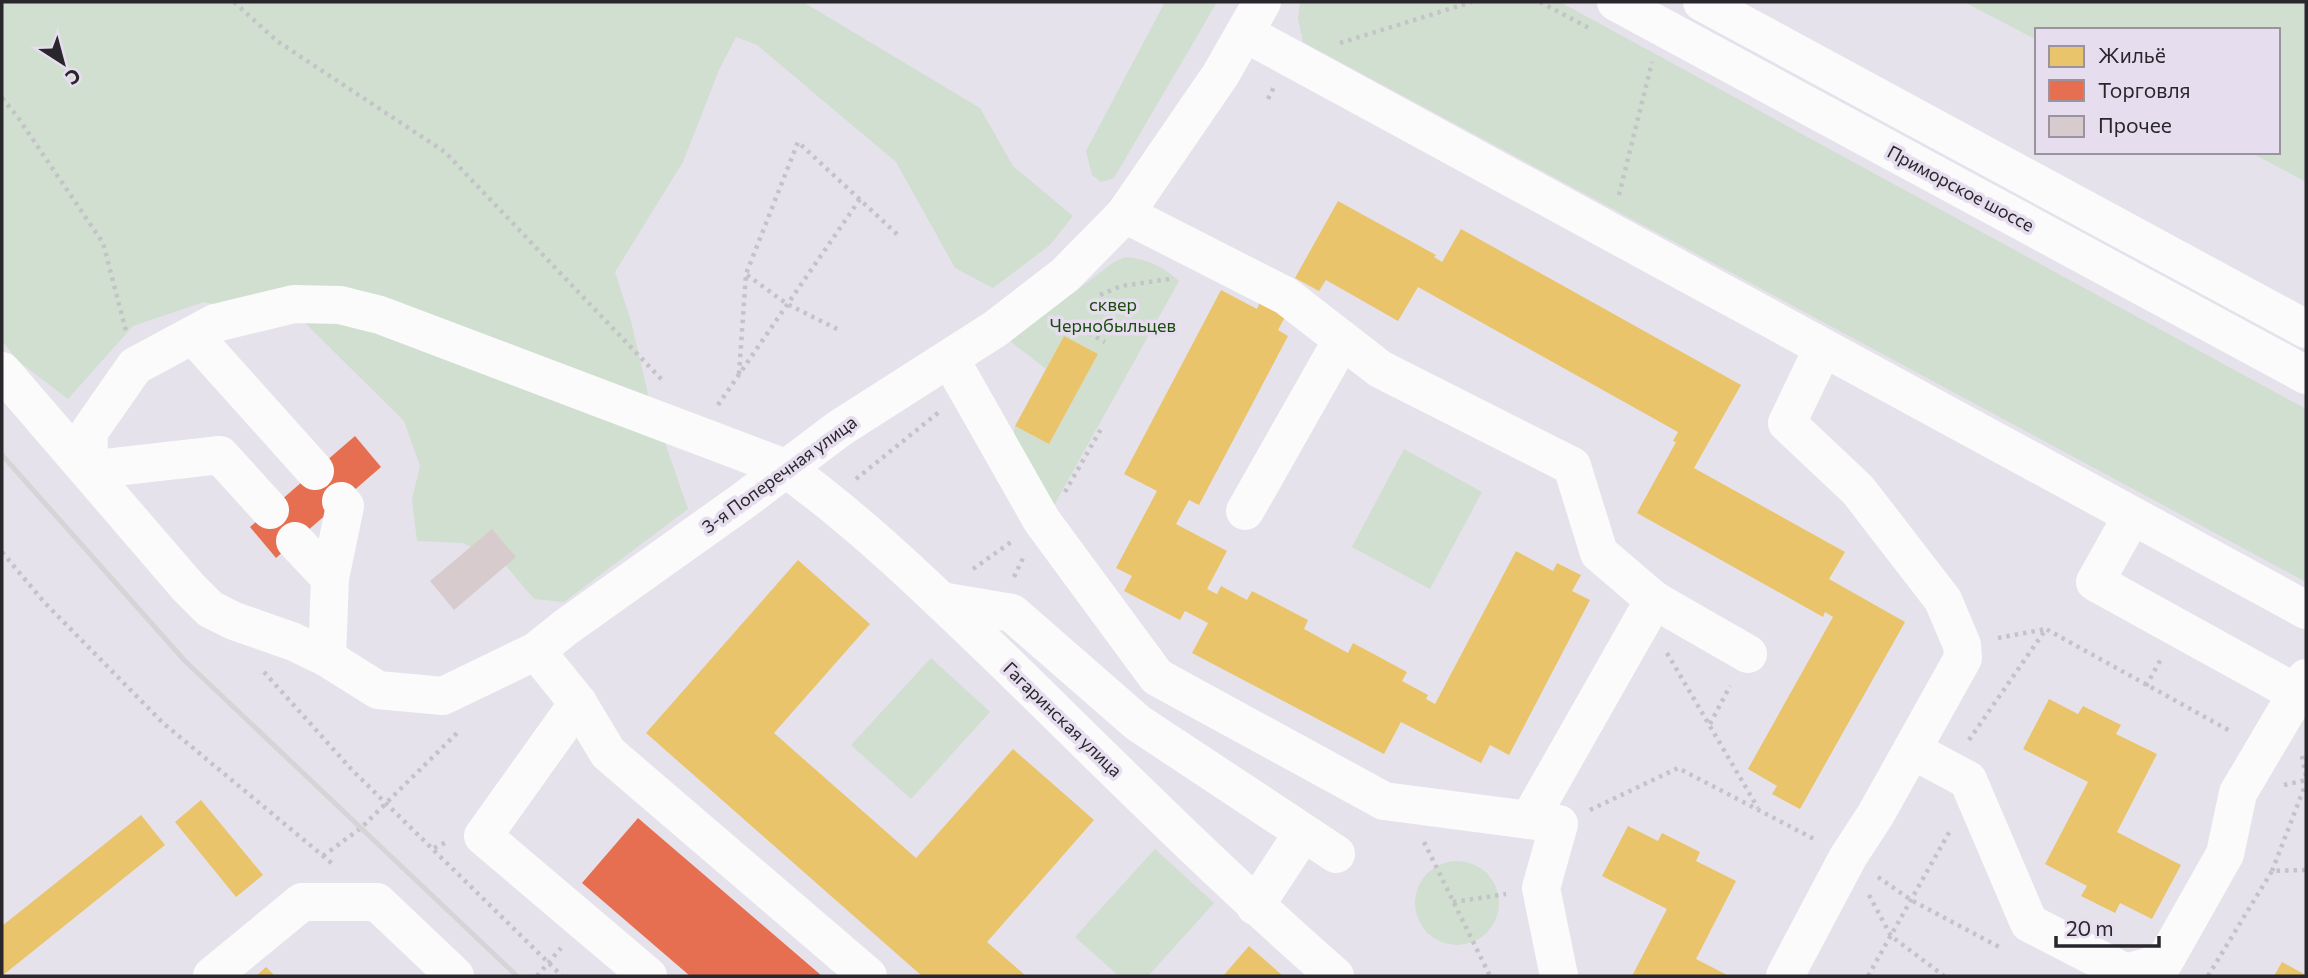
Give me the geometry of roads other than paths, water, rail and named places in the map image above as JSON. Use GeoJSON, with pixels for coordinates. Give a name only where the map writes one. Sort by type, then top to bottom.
{"type":"FeatureCollection","features":[{"type":"Feature","properties":{"kind":"main road","name":"Приморское шоссе"},"geometry":{"type":"LineString","coordinates":[[1616,2],[2306,375]]}},
{"type":"Feature","properties":{"kind":"main road"},"geometry":{"type":"LineString","coordinates":[[1702,2],[2306,329]]}},
{"type":"Feature","properties":{"kind":"main road"},"geometry":{"type":"LineString","coordinates":[[1253,18],[1290,58],[2306,610]]}},
{"type":"Feature","properties":{"kind":"main road","name":"3-я Поперечная улица"},"geometry":{"type":"LineString","coordinates":[[2,371],[210,609],[234,621],[294,642],[327,658],[378,690],[443,696],[536,652],[566,627],[840,428],[995,329],[1057,282],[1125,214],[1220,74],[1253,18]]}},
{"type":"Feature","properties":{"kind":"main road"},"geometry":{"type":"LineString","coordinates":[[1125,214],[1286,296],[1380,369],[1572,466],[1599,553],[1650,608],[1748,654]]}},
{"type":"Feature","properties":{"kind":"main road","name":"Гагаринская улица"},"geometry":{"type":"LineString","coordinates":[[88,470],[89,432],[135,366],[215,323],[293,304],[340,305],[380,315],[785,468],[830,500],[938,598],[1255,906],[1335,976]]}},
{"type":"Feature","properties":{"kind":"main road"},"geometry":{"type":"LineString","coordinates":[[193,335],[314,471]]}},
{"type":"Feature","properties":{"kind":"main road"},"geometry":{"type":"LineString","coordinates":[[1245,511],[1342,340]]}},
{"type":"Feature","properties":{"kind":"main road"},"geometry":{"type":"LineString","coordinates":[[1785,976],[1848,857],[1877,814],[1963,658],[1962,645],[1942,600],[1858,490],[1787,423],[1823,348]]}},
{"type":"Feature","properties":{"kind":"main road"},"geometry":{"type":"LineString","coordinates":[[950,359],[1042,521],[1157,677],[1384,801],[1544,822]]}},
{"type":"Feature","properties":{"kind":"main road"},"geometry":{"type":"LineString","coordinates":[[88,470],[220,455],[270,510]]}},
{"type":"Feature","properties":{"kind":"main road"},"geometry":{"type":"LineString","coordinates":[[327,658],[330,578],[345,506],[341,501]]}},
{"type":"Feature","properties":{"kind":"main road"},"geometry":{"type":"LineString","coordinates":[[1912,750],[1960,780],[2029,923],[2126,973],[2164,962],[2225,854],[2238,793],[2302,686],[2095,582],[2132,516]]}},
{"type":"Feature","properties":{"kind":"main road"},"geometry":{"type":"LineString","coordinates":[[295,541],[330,578]]}},
{"type":"Feature","properties":{"kind":"main road"},"geometry":{"type":"LineString","coordinates":[[938,598],[1012,613],[1138,723],[1336,854]]}},
{"type":"Feature","properties":{"kind":"main road"},"geometry":{"type":"LineString","coordinates":[[1559,976],[1541,888],[1544,822],[1650,608]]}},
{"type":"Feature","properties":{"kind":"main road"},"geometry":{"type":"LineString","coordinates":[[536,652],[578,703],[608,753],[868,976]]}},
{"type":"Feature","properties":{"kind":"main road"},"geometry":{"type":"LineString","coordinates":[[578,703],[483,836],[648,976]]}},
{"type":"Feature","properties":{"kind":"main road"},"geometry":{"type":"LineString","coordinates":[[1255,906],[1303,832]]}},
{"type":"Feature","properties":{"kind":"main road"},"geometry":{"type":"LineString","coordinates":[[212,976],[302,902],[377,902],[455,976]]}},
{"type":"Feature","properties":{"kind":"railway"},"geometry":{"type":"LineString","coordinates":[[2,455],[185,661],[517,976]]}},
{"type":"Feature","properties":{"kind":"park label","name":"сквер Чернобыльцев"},"geometry":{"type":"Point","coordinates":[1113,314]}}]}
